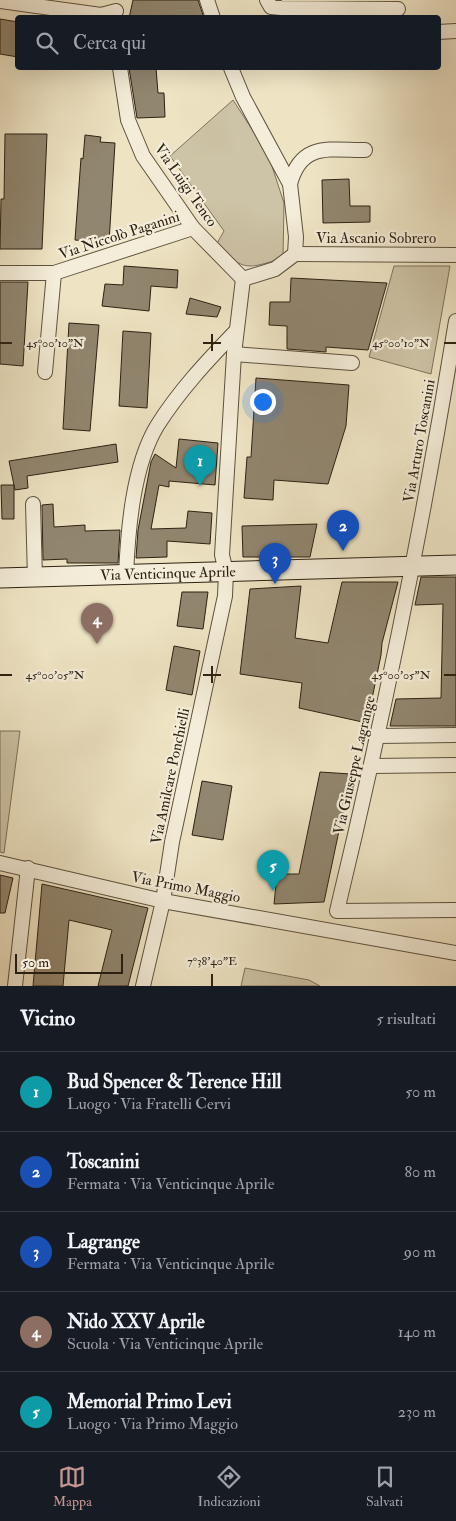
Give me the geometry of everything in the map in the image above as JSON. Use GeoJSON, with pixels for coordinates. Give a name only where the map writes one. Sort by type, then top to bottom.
{"type":"FeatureCollection","features":[{"type":"Feature","properties":{"kind":"street"},"geometry":{"type":"LineString","coordinates":[[207,0],[212,15]]}},
{"type":"Feature","properties":{"kind":"street"},"geometry":{"type":"LineString","coordinates":[[267,0],[271,7],[281,8],[398,9]]}},
{"type":"Feature","properties":{"kind":"street"},"geometry":{"type":"LineString","coordinates":[[0,1],[101,15],[119,9]]}},
{"type":"Feature","properties":{"kind":"street"},"geometry":{"type":"LineString","coordinates":[[441,32],[456,31]]}},
{"type":"Feature","properties":{"kind":"street","name":"Via Luigi Tenco"},"geometry":{"type":"LineString","coordinates":[[120,70],[128,120],[143,156],[193,228],[242,279]]}},
{"type":"Feature","properties":{"kind":"street"},"geometry":{"type":"LineString","coordinates":[[232,70],[243,97],[290,184]]}},
{"type":"Feature","properties":{"kind":"street"},"geometry":{"type":"LineString","coordinates":[[242,279],[275,269],[295,254],[296,236],[290,184],[294,168],[306,156],[320,150],[365,150]]}},
{"type":"Feature","properties":{"kind":"street","name":"Via Niccolò Paganini"},"geometry":{"type":"LineString","coordinates":[[0,273],[54,273],[193,228]]}},
{"type":"Feature","properties":{"kind":"street","name":"Via Ascanio Sobrero"},"geometry":{"type":"LineString","coordinates":[[295,254],[456,255]]}},
{"type":"Feature","properties":{"kind":"street","name":"Via Niccolò Paganini"},"geometry":{"type":"LineString","coordinates":[[45,372],[54,273]]}},
{"type":"Feature","properties":{"kind":"street","name":"Via Amilcare Ponchielli"},"geometry":{"type":"LineString","coordinates":[[143,986],[163,901],[172,842],[225,596],[226,572],[222,555],[234,354],[242,279]]}},
{"type":"Feature","properties":{"kind":"street","name":"Via Arturo Toscanini"},"geometry":{"type":"LineString","coordinates":[[413,566],[456,321]]}},
{"type":"Feature","properties":{"kind":"street"},"geometry":{"type":"LineString","coordinates":[[126,575],[128,536],[134,499],[142,461],[156,428],[178,395],[236,331]]}},
{"type":"Feature","properties":{"kind":"street"},"geometry":{"type":"LineString","coordinates":[[234,354],[352,363]]}},
{"type":"Feature","properties":{"kind":"street"},"geometry":{"type":"LineString","coordinates":[[33,504],[35,578]]}},
{"type":"Feature","properties":{"kind":"street","name":"Via Venticinque Aprile"},"geometry":{"type":"LineString","coordinates":[[0,578],[456,565]]}},
{"type":"Feature","properties":{"kind":"street","name":"Via Giuseppe Lagrange"},"geometry":{"type":"LineString","coordinates":[[413,566],[372,766],[337,911],[456,910]]}},
{"type":"Feature","properties":{"kind":"street"},"geometry":{"type":"LineString","coordinates":[[378,736],[456,735]]}},
{"type":"Feature","properties":{"kind":"street"},"geometry":{"type":"LineString","coordinates":[[372,766],[456,765]]}},
{"type":"Feature","properties":{"kind":"street","name":"Via Primo Maggio"},"geometry":{"type":"LineString","coordinates":[[0,863],[163,901],[456,953]]}},
{"type":"Feature","properties":{"kind":"street"},"geometry":{"type":"LineString","coordinates":[[15,986],[28,868]]}},
{"type":"Feature","properties":{"kind":"shaded area"},"geometry":{"type":"Polygon","coordinates":[[[233,100],[268,154],[284,203],[283,258],[254,266],[240,264],[216,245],[224,231],[170,156],[233,100]]]}},
{"type":"Feature","properties":{"kind":"shaded area"},"geometry":{"type":"Polygon","coordinates":[[[394,266],[450,266],[431,374],[369,357],[394,266]]]}},
{"type":"Feature","properties":{"kind":"shaded area"},"geometry":{"type":"Polygon","coordinates":[[[0,731],[20,731],[4,853],[0,852],[0,731]]]}},
{"type":"Feature","properties":{"kind":"shaded area"},"geometry":{"type":"Polygon","coordinates":[[[245,968],[309,980],[320,986],[241,986],[245,968]]]}},
{"type":"Feature","properties":{"kind":"building"},"geometry":{"type":"Polygon","coordinates":[[[133,0],[198,0],[203,15],[130,15],[133,0]]]}},
{"type":"Feature","properties":{"kind":"building"},"geometry":{"type":"Polygon","coordinates":[[[0,19],[15,22],[15,56],[0,54],[0,19]]]}},
{"type":"Feature","properties":{"kind":"building"},"geometry":{"type":"Polygon","coordinates":[[[129,70],[156,70],[158,93],[164,93],[165,117],[137,118],[129,70]]]}},
{"type":"Feature","properties":{"kind":"building"},"geometry":{"type":"Polygon","coordinates":[[[5,134],[47,134],[42,249],[0,249],[1,199],[4,199],[5,134]]]}},
{"type":"Feature","properties":{"kind":"building"},"geometry":{"type":"Polygon","coordinates":[[[85,135],[101,137],[100,142],[115,143],[109,243],[75,240],[81,158],[83,159],[85,135]]]}},
{"type":"Feature","properties":{"kind":"building"},"geometry":{"type":"Polygon","coordinates":[[[349,179],[350,206],[370,206],[370,222],[323,223],[322,180],[349,179]]]}},
{"type":"Feature","properties":{"kind":"building"},"geometry":{"type":"Polygon","coordinates":[[[124,266],[178,270],[177,288],[151,286],[149,311],[102,306],[105,284],[123,285],[124,266]]]}},
{"type":"Feature","properties":{"kind":"building"},"geometry":{"type":"Polygon","coordinates":[[[291,278],[387,283],[368,350],[326,347],[326,352],[287,349],[287,326],[269,325],[270,302],[290,302],[291,278]]]}},
{"type":"Feature","properties":{"kind":"building"},"geometry":{"type":"Polygon","coordinates":[[[0,282],[28,282],[23,366],[0,364],[0,282]]]}},
{"type":"Feature","properties":{"kind":"building"},"geometry":{"type":"Polygon","coordinates":[[[190,298],[221,307],[217,317],[186,314],[190,298]]]}},
{"type":"Feature","properties":{"kind":"building"},"geometry":{"type":"Polygon","coordinates":[[[69,323],[99,325],[90,431],[63,429],[69,323]]]}},
{"type":"Feature","properties":{"kind":"building"},"geometry":{"type":"Polygon","coordinates":[[[123,331],[151,333],[147,408],[119,406],[123,331]]]}},
{"type":"Feature","properties":{"kind":"building"},"geometry":{"type":"Polygon","coordinates":[[[256,378],[349,385],[346,426],[328,484],[274,480],[273,500],[244,498],[247,457],[251,457],[256,378]]]}},
{"type":"Feature","properties":{"kind":"building"},"geometry":{"type":"Polygon","coordinates":[[[179,439],[218,443],[215,485],[169,481],[169,487],[159,485],[151,529],[186,528],[188,511],[212,513],[210,544],[167,541],[167,557],[136,558],[138,530],[151,462],[155,454],[176,468],[179,439]]]}},
{"type":"Feature","properties":{"kind":"building"},"geometry":{"type":"Polygon","coordinates":[[[116,444],[118,462],[27,476],[28,488],[15,490],[9,461],[116,444]]]}},
{"type":"Feature","properties":{"kind":"building"},"geometry":{"type":"Polygon","coordinates":[[[1,485],[14,485],[14,519],[2,519],[1,485]]]}},
{"type":"Feature","properties":{"kind":"building"},"geometry":{"type":"Polygon","coordinates":[[[53,504],[54,527],[85,525],[85,531],[120,530],[118,563],[67,563],[67,559],[43,560],[42,505],[53,504]]]}},
{"type":"Feature","properties":{"kind":"building"},"geometry":{"type":"Polygon","coordinates":[[[317,524],[310,557],[243,557],[242,526],[317,524]]]}},
{"type":"Feature","properties":{"kind":"building"},"geometry":{"type":"Polygon","coordinates":[[[421,577],[456,577],[456,726],[390,726],[396,699],[441,698],[443,604],[415,605],[421,577]]]}},
{"type":"Feature","properties":{"kind":"building"},"geometry":{"type":"Polygon","coordinates":[[[342,582],[398,582],[382,643],[367,723],[299,708],[302,683],[240,674],[250,589],[301,586],[295,638],[328,643],[342,582]]]}},
{"type":"Feature","properties":{"kind":"building"},"geometry":{"type":"Polygon","coordinates":[[[182,592],[208,592],[203,629],[177,626],[182,592]]]}},
{"type":"Feature","properties":{"kind":"building"},"geometry":{"type":"Polygon","coordinates":[[[174,646],[200,651],[192,695],[166,690],[174,646]]]}},
{"type":"Feature","properties":{"kind":"building"},"geometry":{"type":"Polygon","coordinates":[[[320,772],[351,774],[324,902],[274,904],[277,874],[299,874],[320,772]]]}},
{"type":"Feature","properties":{"kind":"building"},"geometry":{"type":"Polygon","coordinates":[[[202,781],[232,786],[223,840],[192,835],[202,781]]]}},
{"type":"Feature","properties":{"kind":"building"},"geometry":{"type":"Polygon","coordinates":[[[0,875],[13,878],[5,913],[0,913],[0,875]]]}},
{"type":"Feature","properties":{"kind":"building"},"geometry":{"type":"Polygon","coordinates":[[[42,884],[148,908],[128,986],[98,986],[112,930],[69,920],[63,986],[33,986],[42,884]]]}},
{"type":"Feature","properties":{"kind":"place","name":"Bud Spencer & Terence Hill"},"geometry":{"type":"Point","coordinates":[200,486]}},
{"type":"Feature","properties":{"kind":"place","name":"Toscanini"},"geometry":{"type":"Point","coordinates":[343,551]}},
{"type":"Feature","properties":{"kind":"place","name":"Lagrange"},"geometry":{"type":"Point","coordinates":[275,584]}},
{"type":"Feature","properties":{"kind":"place","name":"Nido XXV Aprile"},"geometry":{"type":"Point","coordinates":[97,644]}},
{"type":"Feature","properties":{"kind":"place","name":"Memorial Primo Levi"},"geometry":{"type":"Point","coordinates":[273,891]}}]}
